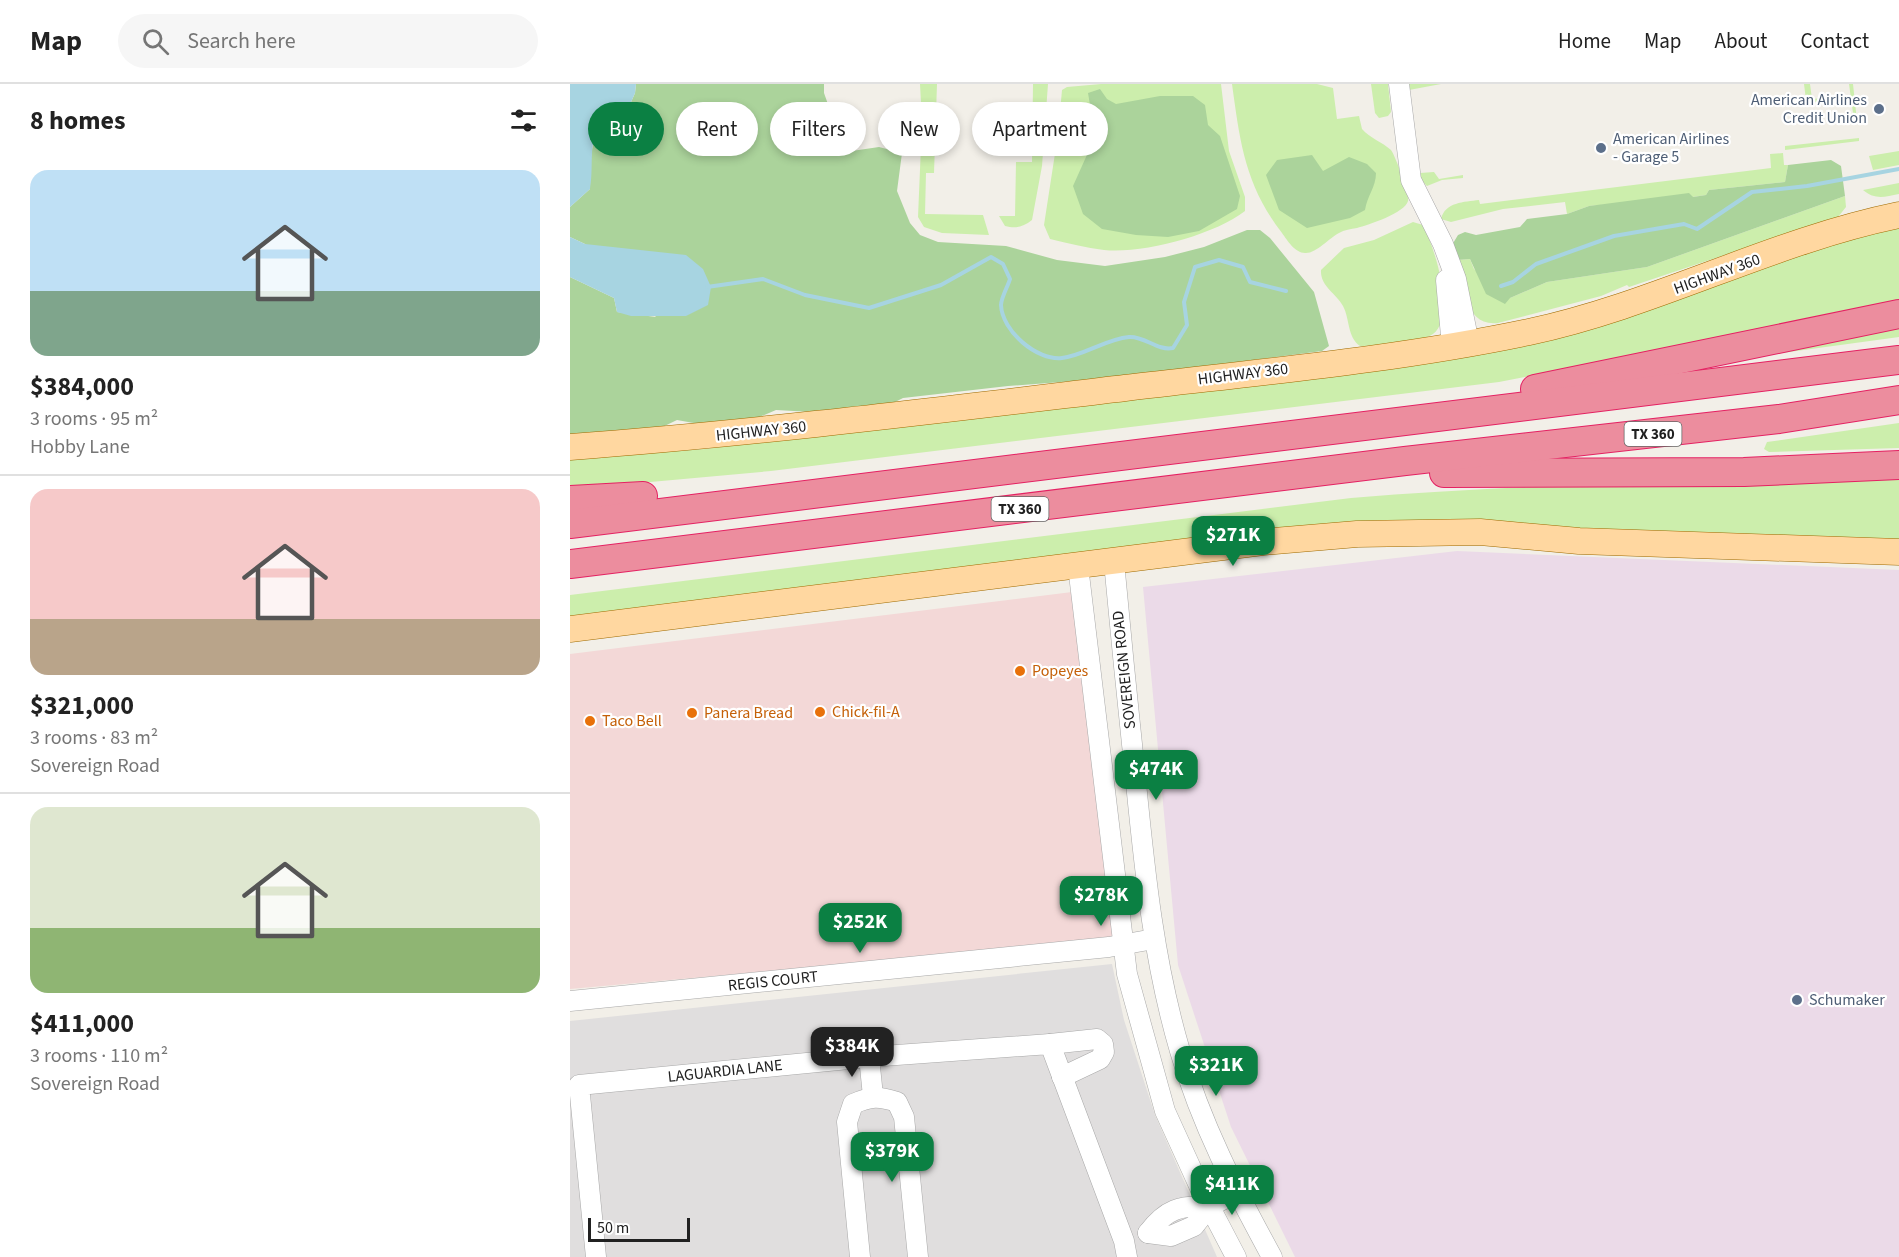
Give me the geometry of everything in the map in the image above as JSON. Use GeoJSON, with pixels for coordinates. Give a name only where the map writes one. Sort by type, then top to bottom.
{"type":"FeatureCollection","features":[{"type":"Feature","properties":{"kind":"highway"},"geometry":{"type":"LineString","coordinates":[[1467,415],[1503,394],[1721,353],[1899,314]]}},
{"type":"Feature","properties":{"kind":"highway","name":"TX 360"},"geometry":{"type":"LineString","coordinates":[[570,524],[1899,360]]}},
{"type":"Feature","properties":{"kind":"highway","name":"TX 360"},"geometry":{"type":"LineString","coordinates":[[570,564],[1405,461],[1779,419],[1899,400]]}},
{"type":"Feature","properties":{"kind":"highway"},"geometry":{"type":"LineString","coordinates":[[1405,461],[1444,473],[1744,472],[1899,465]]}},
{"type":"Feature","properties":{"kind":"highway"},"geometry":{"type":"LineString","coordinates":[[570,500],[607,500],[763,484],[788,497]]}},
{"type":"Feature","properties":{"kind":"highway"},"geometry":{"type":"LineString","coordinates":[[570,580],[618,573],[635,557]]}},
{"type":"Feature","properties":{"kind":"main road","name":"HIGHWAY 360"},"geometry":{"type":"LineString","coordinates":[[570,447],[730,435],[1461,345],[1609,312],[1813,239],[1862,223],[1899,215]]}},
{"type":"Feature","properties":{"kind":"main road"},"geometry":{"type":"LineString","coordinates":[[570,629],[770,602],[1310,538],[1480,532],[1579,541],[1899,552]]}},
{"type":"Feature","properties":{"kind":"street"},"geometry":{"type":"LineString","coordinates":[[1399,84],[1411,180],[1443,244],[1456,279],[1461,345]]}},
{"type":"Feature","properties":{"kind":"street","name":"SOVEREIGN ROAD"},"geometry":{"type":"LineString","coordinates":[[1114,562],[1154,939],[1180,1052],[1203,1119],[1237,1192],[1272,1257]]}},
{"type":"Feature","properties":{"kind":"street","name":"SOVEREIGN ROAD"},"geometry":{"type":"LineString","coordinates":[[1078,566],[1123,945],[1139,1022],[1165,1110],[1209,1207],[1236,1257]]}},
{"type":"Feature","properties":{"kind":"street","name":"REGIS COURT"},"geometry":{"type":"LineString","coordinates":[[570,1001],[1123,945],[1154,939]]}},
{"type":"Feature","properties":{"kind":"street","name":"LAGUARDIA LANE"},"geometry":{"type":"LineString","coordinates":[[596,1257],[579,1085],[869,1057],[1097,1039],[1103,1044],[1104,1052],[1100,1059],[1062,1077]]}},
{"type":"Feature","properties":{"kind":"street"},"geometry":{"type":"LineString","coordinates":[[1050,1044],[1125,1249]]}},
{"type":"Feature","properties":{"kind":"street"},"geometry":{"type":"LineString","coordinates":[[869,1057],[873,1096]]}},
{"type":"Feature","properties":{"kind":"street"},"geometry":{"type":"LineString","coordinates":[[860,1257],[847,1122],[853,1104],[873,1096],[897,1102],[904,1117],[918,1257]]}},
{"type":"Feature","properties":{"kind":"street"},"geometry":{"type":"LineString","coordinates":[[1209,1207],[1237,1192]]}},
{"type":"Feature","properties":{"kind":"shaded area"},"geometry":{"type":"Polygon","coordinates":[[[1457,551],[1899,570],[1899,1257],[1295,1257],[1231,1127],[1178,965],[1143,587],[1457,551]]]}},
{"type":"Feature","properties":{"kind":"shaded area"},"geometry":{"type":"Polygon","coordinates":[[[1072,592],[1114,940],[570,989],[570,654],[1072,592]]]}},
{"type":"Feature","properties":{"kind":"shaded area"},"geometry":{"type":"Polygon","coordinates":[[[1112,964],[1124,1020],[1155,1115],[1217,1257],[570,1257],[570,1021],[1112,964]]]}},
{"type":"Feature","properties":{"kind":"green space"},"geometry":{"type":"Polygon","coordinates":[[[636,84],[824,84],[827,102],[770,102],[770,156],[866,156],[866,149],[878,147],[878,156],[902,156],[897,191],[910,223],[920,235],[938,242],[1006,246],[1057,260],[1105,266],[1165,257],[1204,247],[1247,230],[1260,230],[1270,238],[1314,292],[1329,346],[1322,351],[1125,377],[1008,386],[903,398],[891,404],[812,412],[776,410],[738,426],[710,426],[677,420],[652,432],[570,442],[570,277],[614,298],[617,312],[656,317],[585,244],[570,237],[570,207],[590,189],[592,156],[664,156],[664,102],[631,102],[636,84]]]}},
{"type":"Feature","properties":{"kind":"green space"},"geometry":{"type":"Polygon","coordinates":[[[920,84],[937,84],[936,102],[921,102],[920,84]]]}},
{"type":"Feature","properties":{"kind":"green space"},"geometry":{"type":"Polygon","coordinates":[[[1033,84],[1048,84],[1047,102],[1033,102],[1033,84]]]}},
{"type":"Feature","properties":{"kind":"green space"},"geometry":{"type":"Polygon","coordinates":[[[1101,84],[1221,84],[1229,151],[1245,197],[1245,211],[1232,220],[1197,235],[1138,249],[1104,250],[1050,239],[1044,225],[1055,156],[1108,156],[1108,102],[1061,102],[1062,90],[1067,87],[1101,84]]]}},
{"type":"Feature","properties":{"kind":"green space"},"geometry":{"type":"Polygon","coordinates":[[[1232,84],[1317,84],[1333,88],[1337,119],[1359,116],[1362,129],[1391,150],[1407,191],[1408,201],[1393,214],[1341,232],[1314,251],[1305,253],[1298,251],[1270,215],[1252,180],[1238,125],[1232,84]]]}},
{"type":"Feature","properties":{"kind":"green space"},"geometry":{"type":"Polygon","coordinates":[[[1371,84],[1388,84],[1391,112],[1388,116],[1379,118],[1375,113],[1371,84]]]}},
{"type":"Feature","properties":{"kind":"green space"},"geometry":{"type":"Polygon","coordinates":[[[1408,84],[1441,84],[1409,90],[1420,173],[1434,172],[1439,179],[1463,175],[1463,178],[1442,180],[1427,186],[1418,177],[1408,84]]]}},
{"type":"Feature","properties":{"kind":"green space"},"geometry":{"type":"Polygon","coordinates":[[[1804,84],[1810,84],[1812,99],[1823,98],[1823,101],[1797,104],[1797,102],[1806,100],[1804,84]]]}},
{"type":"Feature","properties":{"kind":"green space"},"geometry":{"type":"Polygon","coordinates":[[[1849,84],[1853,84],[1857,121],[1830,123],[1835,115],[1853,113],[1849,84]]]}},
{"type":"Feature","properties":{"kind":"green space"},"geometry":{"type":"Polygon","coordinates":[[[1100,89],[1107,99],[1116,104],[1160,96],[1193,96],[1205,105],[1208,125],[1220,136],[1240,196],[1237,209],[1199,231],[1168,237],[1136,235],[1102,229],[1083,214],[1073,186],[1086,156],[1108,156],[1108,102],[1090,102],[1088,93],[1100,89]]]}},
{"type":"Feature","properties":{"kind":"green space"},"geometry":{"type":"Polygon","coordinates":[[[1859,138],[1859,141],[1785,150],[1785,146],[1859,138]]]}},
{"type":"Feature","properties":{"kind":"green space"},"geometry":{"type":"Polygon","coordinates":[[[1899,151],[1899,165],[1873,170],[1869,156],[1899,151]]]}},
{"type":"Feature","properties":{"kind":"green space"},"geometry":{"type":"Polygon","coordinates":[[[1783,153],[1784,165],[1788,165],[1785,182],[1709,190],[1706,195],[1693,197],[1589,206],[1567,214],[1565,202],[1503,209],[1451,222],[1441,219],[1443,213],[1451,206],[1467,201],[1479,200],[1480,204],[1771,168],[1770,154],[1783,153]]]}},
{"type":"Feature","properties":{"kind":"green space"},"geometry":{"type":"Polygon","coordinates":[[[1312,155],[1323,171],[1349,157],[1367,164],[1376,173],[1375,183],[1365,210],[1350,218],[1307,228],[1279,210],[1266,175],[1277,160],[1312,155]]]}},
{"type":"Feature","properties":{"kind":"green space"},"geometry":{"type":"Polygon","coordinates":[[[921,156],[935,156],[934,173],[926,173],[925,214],[983,215],[989,235],[942,233],[924,227],[918,217],[921,156]]]}},
{"type":"Feature","properties":{"kind":"green space"},"geometry":{"type":"Polygon","coordinates":[[[1032,156],[1043,156],[1032,220],[1019,227],[1005,226],[999,216],[1015,216],[1016,162],[1032,162],[1032,156]]]}},
{"type":"Feature","properties":{"kind":"green space"},"geometry":{"type":"Polygon","coordinates":[[[1831,160],[1841,166],[1845,196],[1647,267],[1547,282],[1510,298],[1505,304],[1486,294],[1470,259],[1457,260],[1452,245],[1458,235],[1465,232],[1476,235],[1520,227],[1527,219],[1567,214],[1589,206],[1689,193],[1693,197],[1706,195],[1709,190],[1785,182],[1788,165],[1831,160]]]}},
{"type":"Feature","properties":{"kind":"green space"},"geometry":{"type":"Polygon","coordinates":[[[1899,183],[1899,194],[1884,197],[1863,190],[1899,183]]]}},
{"type":"Feature","properties":{"kind":"green space"},"geometry":{"type":"Polygon","coordinates":[[[1845,196],[1846,207],[1838,217],[1629,287],[1627,285],[1601,296],[1498,323],[1478,318],[1472,311],[1464,292],[1457,260],[1470,259],[1474,269],[1510,298],[1547,282],[1647,267],[1845,196]]]}},
{"type":"Feature","properties":{"kind":"green space"},"geometry":{"type":"Polygon","coordinates":[[[1413,222],[1423,225],[1433,248],[1443,297],[1440,325],[1433,334],[1419,340],[1360,346],[1353,338],[1343,306],[1323,281],[1321,270],[1344,248],[1374,240],[1413,222]]]}},
{"type":"Feature","properties":{"kind":"green space"},"geometry":{"type":"Polygon","coordinates":[[[1899,224],[1899,304],[1499,382],[771,471],[595,487],[570,486],[570,458],[705,449],[1421,361],[1899,224]]]}},
{"type":"Feature","properties":{"kind":"green space"},"geometry":{"type":"Polygon","coordinates":[[[1899,320],[1899,337],[1744,358],[1899,320]]]}},
{"type":"Feature","properties":{"kind":"green space"},"geometry":{"type":"Polygon","coordinates":[[[1899,423],[1899,448],[1769,452],[1764,449],[1767,442],[1899,423]]]}},
{"type":"Feature","properties":{"kind":"green space"},"geometry":{"type":"Polygon","coordinates":[[[1899,477],[1899,543],[1481,524],[570,619],[570,595],[1351,498],[1557,486],[1899,477]]]}},
{"type":"Feature","properties":{"kind":"water"},"geometry":{"type":"Polygon","coordinates":[[[570,84],[636,84],[631,102],[588,102],[588,156],[592,156],[590,189],[570,207],[570,84]]]}},
{"type":"Feature","properties":{"kind":"water"},"geometry":{"type":"Polygon","coordinates":[[[570,237],[585,244],[686,255],[703,269],[711,287],[708,305],[686,316],[631,316],[617,312],[614,298],[570,277],[570,237]]]}},
{"type":"Feature","properties":{"kind":"waterway"},"geometry":{"type":"LineString","coordinates":[[1501,286],[1513,282],[1536,264],[1614,236],[1684,224],[1697,229],[1752,192],[1807,186],[1899,169]]}},
{"type":"Feature","properties":{"kind":"waterway"},"geometry":{"type":"LineString","coordinates":[[707,287],[763,279],[805,295],[869,308],[941,285],[991,257],[1003,264],[1010,279],[1001,305],[1007,325],[1022,342],[1042,355],[1052,358],[1079,354],[1120,338],[1129,337],[1173,348],[1187,325],[1184,302],[1195,267],[1219,260],[1243,267],[1250,282],[1286,291]]}},
{"type":"Feature","properties":{"kind":"place","name":"American Airlines Credit Union"},"geometry":{"type":"Point","coordinates":[1879,109]}},
{"type":"Feature","properties":{"kind":"place","name":"American Airlines - Garage 5"},"geometry":{"type":"Point","coordinates":[1601,148]}},
{"type":"Feature","properties":{"kind":"place","name":"Popeyes"},"geometry":{"type":"Point","coordinates":[1020,671]}},
{"type":"Feature","properties":{"kind":"place","name":"Chick-fil-A"},"geometry":{"type":"Point","coordinates":[820,712]}},
{"type":"Feature","properties":{"kind":"place","name":"Panera Bread"},"geometry":{"type":"Point","coordinates":[692,713]}},
{"type":"Feature","properties":{"kind":"place","name":"Taco Bell"},"geometry":{"type":"Point","coordinates":[590,721]}},
{"type":"Feature","properties":{"kind":"place","name":"Schumaker"},"geometry":{"type":"Point","coordinates":[1797,1000]}}]}
